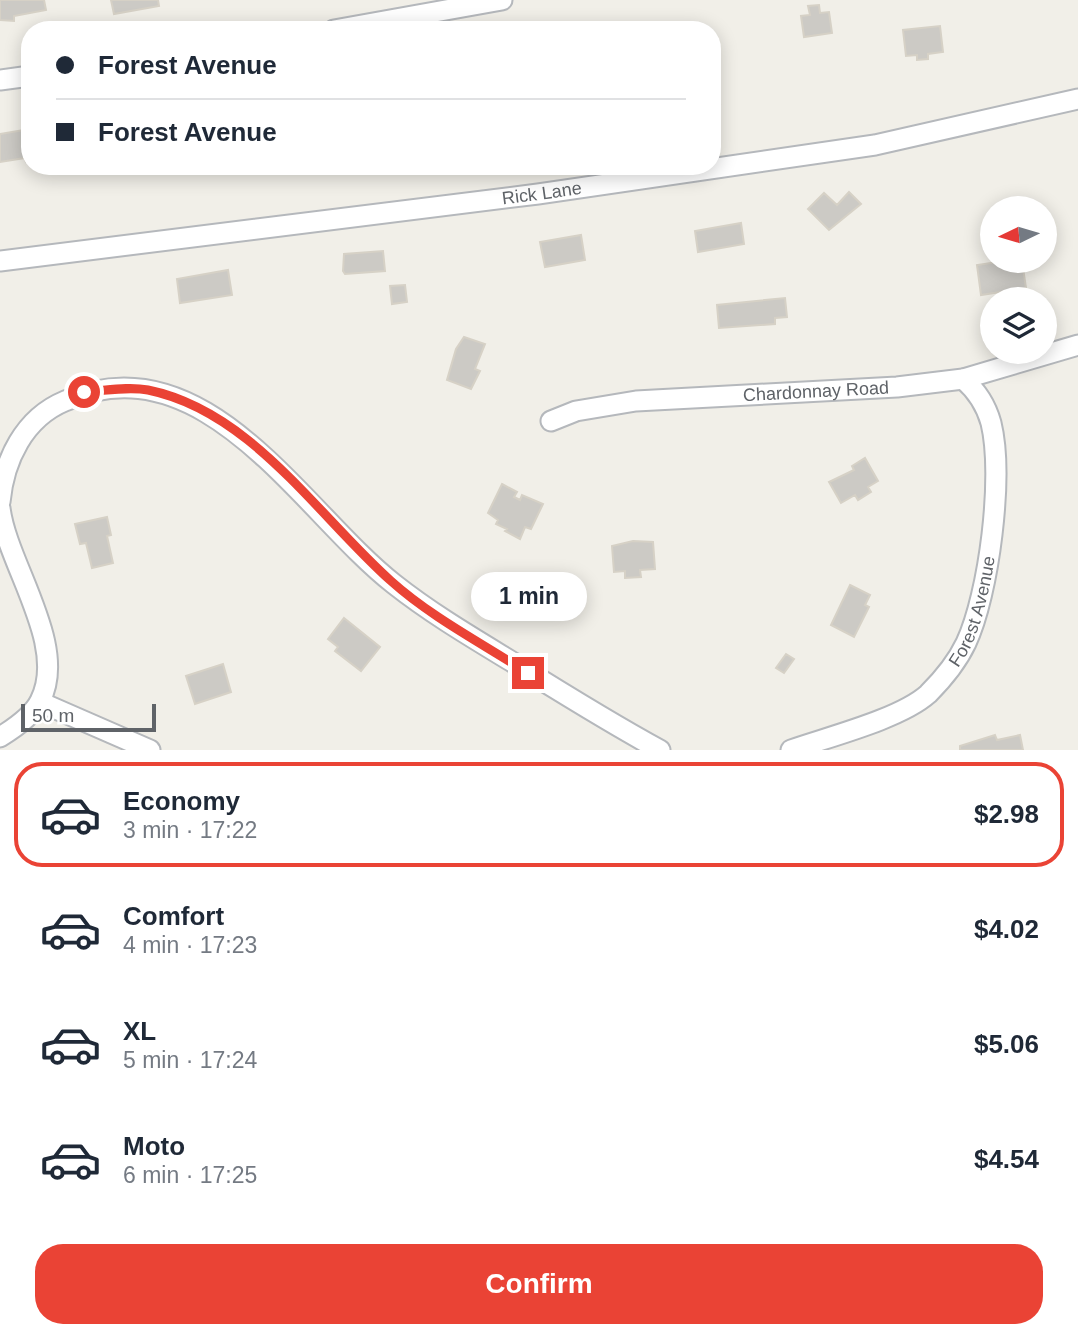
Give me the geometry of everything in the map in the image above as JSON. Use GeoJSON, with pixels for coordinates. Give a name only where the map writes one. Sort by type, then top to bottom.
{"type":"FeatureCollection","features":[{"type":"Feature","properties":{"kind":"street"},"geometry":{"type":"LineString","coordinates":[[384,21],[502,0]]}},
{"type":"Feature","properties":{"kind":"street"},"geometry":{"type":"LineString","coordinates":[[0,80],[21,77]]}},
{"type":"Feature","properties":{"kind":"street","name":"Rick Lane"},"geometry":{"type":"LineString","coordinates":[[721,167],[875,145],[1078,99]]}},
{"type":"Feature","properties":{"kind":"street","name":"Rick Lane"},"geometry":{"type":"LineString","coordinates":[[0,261],[538,194],[669,175]]}},
{"type":"Feature","properties":{"kind":"street","name":"Chardonnay Road"},"geometry":{"type":"LineString","coordinates":[[551,421],[576,411],[636,401],[897,387],[963,379],[1078,345]]}},
{"type":"Feature","properties":{"kind":"street","name":"Forest Avenue"},"geometry":{"type":"LineString","coordinates":[[790,750],[905,709],[927,694],[955,663],[967,641],[981,603],[995,505],[992,425],[975,390],[963,379]]}},
{"type":"Feature","properties":{"kind":"street"},"geometry":{"type":"LineString","coordinates":[[0,502],[2,482],[19,439],[34,420],[55,405],[84,392],[132,388],[184,400],[253,446],[393,584],[617,727],[660,750]]}},
{"type":"Feature","properties":{"kind":"street"},"geometry":{"type":"LineString","coordinates":[[0,508],[2,527],[15,564],[33,599],[46,653],[46,680],[40,702],[0,737]]}},
{"type":"Feature","properties":{"kind":"street"},"geometry":{"type":"LineString","coordinates":[[40,702],[150,750]]}},
{"type":"Feature","properties":{"kind":"building"},"geometry":{"type":"Polygon","coordinates":[[[0,0],[44,0],[46,10],[14,16],[14,21],[0,20],[0,0]]]}},
{"type":"Feature","properties":{"kind":"building"},"geometry":{"type":"Polygon","coordinates":[[[111,0],[158,0],[159,6],[114,14],[111,0]]]}},
{"type":"Feature","properties":{"kind":"building"},"geometry":{"type":"Polygon","coordinates":[[[819,5],[820,13],[829,12],[832,33],[804,37],[801,16],[810,15],[808,6],[819,5]]]}},
{"type":"Feature","properties":{"kind":"building"},"geometry":{"type":"Polygon","coordinates":[[[940,26],[943,52],[928,54],[928,59],[917,60],[917,55],[906,56],[903,30],[940,26]]]}},
{"type":"Feature","properties":{"kind":"building"},"geometry":{"type":"Polygon","coordinates":[[[21,130],[21,159],[0,162],[0,134],[21,130]]]}},
{"type":"Feature","properties":{"kind":"building"},"geometry":{"type":"Polygon","coordinates":[[[849,192],[861,204],[829,230],[808,209],[824,193],[837,205],[849,192]]]}},
{"type":"Feature","properties":{"kind":"building"},"geometry":{"type":"Polygon","coordinates":[[[741,223],[744,244],[698,252],[695,231],[741,223]]]}},
{"type":"Feature","properties":{"kind":"building"},"geometry":{"type":"Polygon","coordinates":[[[581,235],[585,260],[545,267],[540,242],[581,235]]]}},
{"type":"Feature","properties":{"kind":"building"},"geometry":{"type":"Polygon","coordinates":[[[383,251],[385,271],[345,274],[343,271],[344,254],[383,251]]]}},
{"type":"Feature","properties":{"kind":"building"},"geometry":{"type":"Polygon","coordinates":[[[977,265],[980,265],[980,273],[1024,273],[1026,287],[980,288],[977,265]]]}},
{"type":"Feature","properties":{"kind":"building"},"geometry":{"type":"Polygon","coordinates":[[[228,270],[232,295],[180,303],[177,279],[228,270]]]}},
{"type":"Feature","properties":{"kind":"building"},"geometry":{"type":"Polygon","coordinates":[[[405,285],[407,302],[392,304],[390,286],[405,285]]]}},
{"type":"Feature","properties":{"kind":"building"},"geometry":{"type":"Polygon","coordinates":[[[785,298],[787,317],[775,318],[775,324],[719,328],[717,305],[785,298]]]}},
{"type":"Feature","properties":{"kind":"building"},"geometry":{"type":"Polygon","coordinates":[[[464,337],[485,344],[475,369],[480,371],[471,389],[447,380],[456,349],[464,337]]]}},
{"type":"Feature","properties":{"kind":"building"},"geometry":{"type":"Polygon","coordinates":[[[865,458],[878,481],[868,487],[871,492],[858,500],[855,495],[841,503],[829,482],[854,470],[852,466],[865,458]]]}},
{"type":"Feature","properties":{"kind":"building"},"geometry":{"type":"Polygon","coordinates":[[[502,484],[517,492],[514,497],[520,500],[522,495],[543,504],[531,529],[525,527],[520,539],[496,524],[498,520],[488,513],[502,484]]]}},
{"type":"Feature","properties":{"kind":"building"},"geometry":{"type":"Polygon","coordinates":[[[107,517],[111,535],[107,536],[113,563],[92,568],[86,543],[80,544],[75,524],[107,517]]]}},
{"type":"Feature","properties":{"kind":"building"},"geometry":{"type":"Polygon","coordinates":[[[633,541],[653,542],[655,569],[640,570],[641,577],[625,578],[625,571],[614,572],[612,546],[633,541]]]}},
{"type":"Feature","properties":{"kind":"building"},"geometry":{"type":"Polygon","coordinates":[[[850,585],[870,595],[865,605],[869,607],[854,637],[831,625],[850,585]]]}},
{"type":"Feature","properties":{"kind":"building"},"geometry":{"type":"Polygon","coordinates":[[[344,618],[380,647],[361,671],[335,651],[338,647],[328,639],[344,618]]]}},
{"type":"Feature","properties":{"kind":"building"},"geometry":{"type":"Polygon","coordinates":[[[786,654],[794,659],[784,673],[776,668],[786,654]]]}},
{"type":"Feature","properties":{"kind":"building"},"geometry":{"type":"Polygon","coordinates":[[[223,664],[231,692],[195,704],[186,676],[223,664]]]}},
{"type":"Feature","properties":{"kind":"building"},"geometry":{"type":"Polygon","coordinates":[[[995,735],[997,740],[1020,735],[1023,750],[960,750],[960,746],[995,735]]]}},
{"type":"Feature","properties":{"kind":"route"},"geometry":{"type":"LineString","coordinates":[[84,392],[132,388],[147,390],[184,400],[218,421],[253,446],[393,584],[528,673]]}}]}
